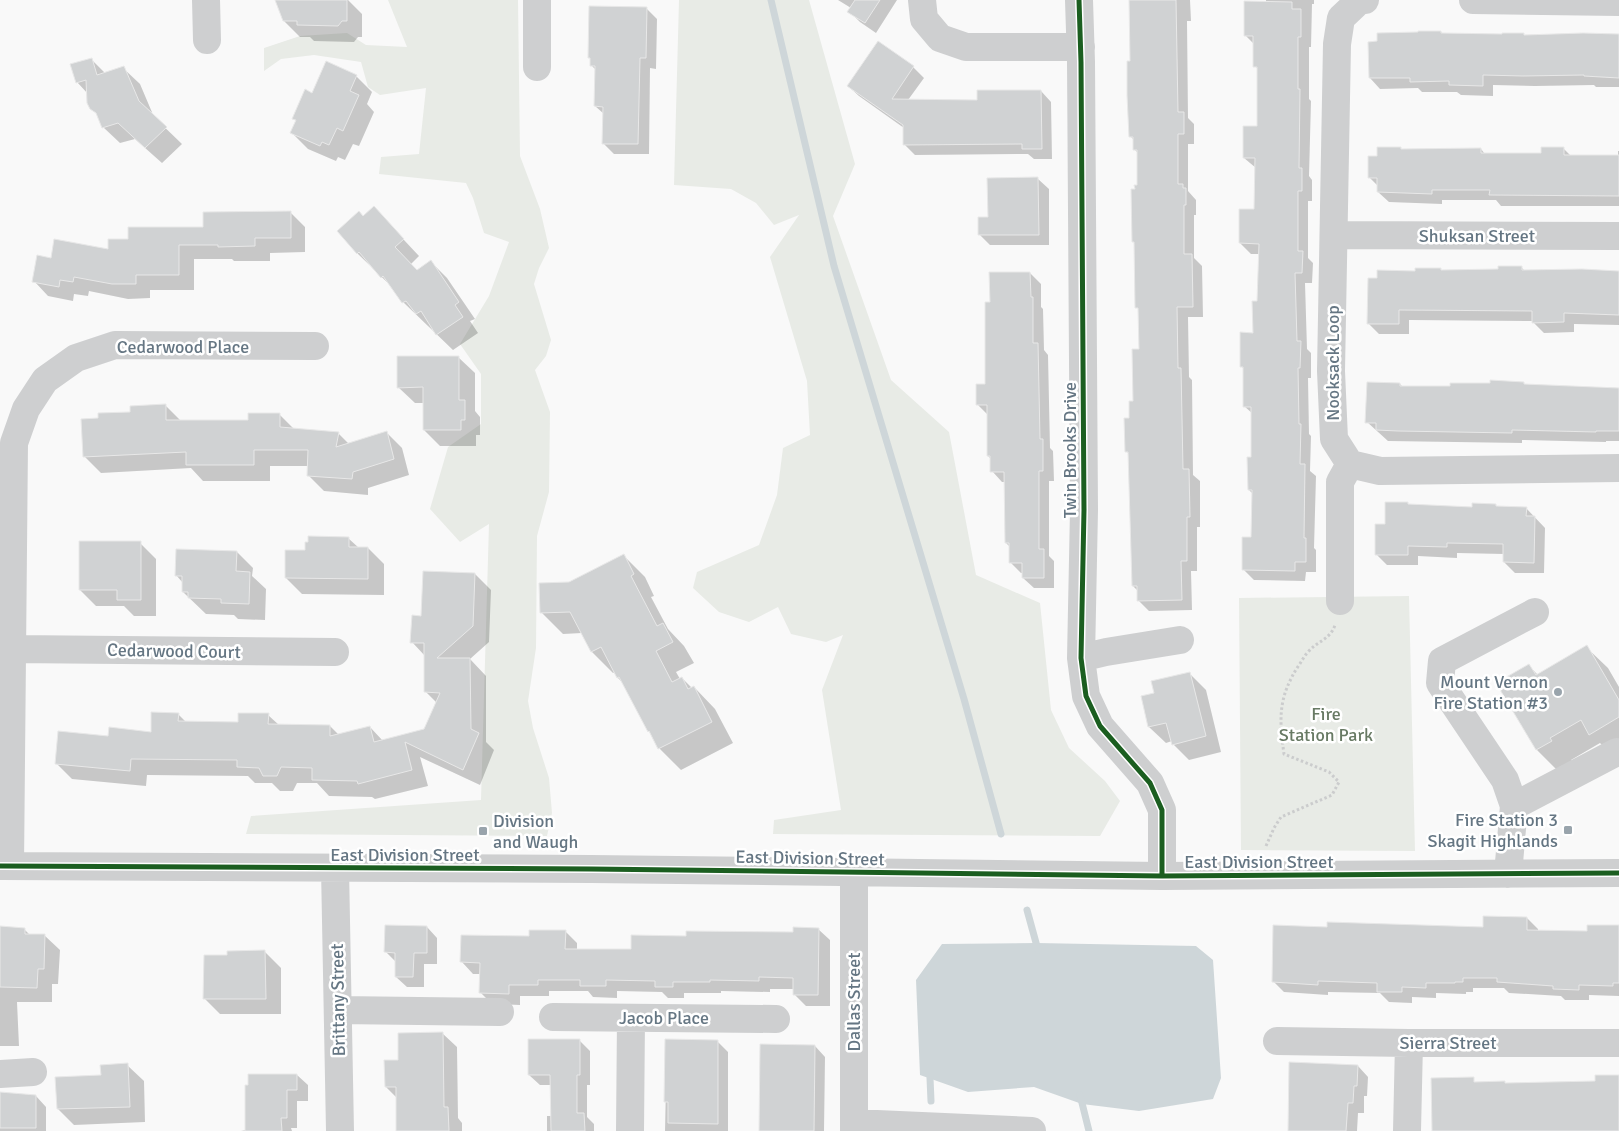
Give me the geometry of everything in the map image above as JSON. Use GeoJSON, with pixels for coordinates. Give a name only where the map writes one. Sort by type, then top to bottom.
{"type":"FeatureCollection","features":[{"type":"Feature","properties":{"kind":"street"},"geometry":{"type":"LineString","coordinates":[[206,0],[207,40]]}},
{"type":"Feature","properties":{"kind":"street"},"geometry":{"type":"LineString","coordinates":[[537,0],[537,68]]}},
{"type":"Feature","properties":{"kind":"street"},"geometry":{"type":"LineString","coordinates":[[922,0],[924,20],[940,38],[966,47],[1081,47]]}},
{"type":"Feature","properties":{"kind":"street","name":"Twin Brooks Drive"},"geometry":{"type":"LineString","coordinates":[[1079,0],[1081,47],[1084,510],[1081,658],[1086,696],[1100,726],[1150,783],[1162,810],[1162,876]]}},
{"type":"Feature","properties":{"kind":"street","name":"Nooksack Loop"},"geometry":{"type":"LineString","coordinates":[[1350,464],[1334,439],[1331,371],[1337,44],[1341,18],[1361,0]]}},
{"type":"Feature","properties":{"kind":"street"},"geometry":{"type":"LineString","coordinates":[[1473,0],[1619,2]]}},
{"type":"Feature","properties":{"kind":"street","name":"Shuksan Street"},"geometry":{"type":"LineString","coordinates":[[1334,235],[1619,236]]}},
{"type":"Feature","properties":{"kind":"street","name":"Cedarwood Place"},"geometry":{"type":"LineString","coordinates":[[5,866],[13,649],[14,443],[26,409],[44,380],[76,358],[116,345],[314,346]]}},
{"type":"Feature","properties":{"kind":"street"},"geometry":{"type":"LineString","coordinates":[[1340,601],[1340,482],[1350,464],[1380,470],[1619,468]]}},
{"type":"Feature","properties":{"kind":"street"},"geometry":{"type":"LineString","coordinates":[[1508,874],[1514,806],[1505,780],[1440,683],[1442,661],[1535,612]]}},
{"type":"Feature","properties":{"kind":"street"},"geometry":{"type":"LineString","coordinates":[[1081,658],[1180,640]]}},
{"type":"Feature","properties":{"kind":"street","name":"Cedarwood Court"},"geometry":{"type":"LineString","coordinates":[[13,649],[334,652]]}},
{"type":"Feature","properties":{"kind":"street"},"geometry":{"type":"LineString","coordinates":[[1514,806],[1616,749]]}},
{"type":"Feature","properties":{"kind":"street","name":"East Division Street"},"geometry":{"type":"LineString","coordinates":[[5,866],[591,869],[1162,876],[1619,873]]}},
{"type":"Feature","properties":{"kind":"street","name":"Brittany Street"},"geometry":{"type":"LineString","coordinates":[[335,868],[340,1131]]}},
{"type":"Feature","properties":{"kind":"street","name":"Dallas Street"},"geometry":{"type":"LineString","coordinates":[[854,872],[854,1127]]}},
{"type":"Feature","properties":{"kind":"street"},"geometry":{"type":"LineString","coordinates":[[338,1010],[500,1012]]}},
{"type":"Feature","properties":{"kind":"street","name":"Jacob Place"},"geometry":{"type":"LineString","coordinates":[[553,1017],[776,1019]]}},
{"type":"Feature","properties":{"kind":"street"},"geometry":{"type":"LineString","coordinates":[[630,1131],[631,1018]]}},
{"type":"Feature","properties":{"kind":"street","name":"Sierra Street"},"geometry":{"type":"LineString","coordinates":[[1277,1041],[1619,1043]]}},
{"type":"Feature","properties":{"kind":"street"},"geometry":{"type":"LineString","coordinates":[[1407,1131],[1409,1043]]}},
{"type":"Feature","properties":{"kind":"street"},"geometry":{"type":"LineString","coordinates":[[0,1074],[33,1072]]}},
{"type":"Feature","properties":{"kind":"street"},"geometry":{"type":"LineString","coordinates":[[854,1127],[1032,1131]]}},
{"type":"Feature","properties":{"kind":"path"},"geometry":{"type":"LineString","coordinates":[[1266,846],[1281,817],[1332,796],[1339,782],[1329,772],[1284,754],[1280,726],[1282,700],[1291,678],[1308,651],[1332,633],[1340,614],[1340,601]]}},
{"type":"Feature","properties":{"kind":"green space"},"geometry":{"type":"Polygon","coordinates":[[[388,0],[518,0],[520,156],[540,209],[549,248],[539,268],[534,284],[551,340],[546,356],[535,370],[550,412],[549,492],[537,536],[536,648],[528,701],[533,728],[549,778],[552,813],[547,836],[246,834],[251,816],[481,800],[489,524],[460,542],[430,509],[448,447],[481,424],[481,374],[460,344],[489,296],[509,242],[484,233],[473,198],[466,183],[379,174],[381,157],[419,154],[426,88],[380,95],[368,87],[361,62],[314,55],[281,59],[264,71],[264,48],[300,36],[347,33],[366,45],[407,47],[388,0]]]}},
{"type":"Feature","properties":{"kind":"green space"},"geometry":{"type":"Polygon","coordinates":[[[679,0],[809,0],[855,164],[833,216],[891,380],[949,432],[976,575],[1040,603],[1051,710],[1069,748],[1105,781],[1120,801],[1100,836],[773,834],[774,820],[841,810],[822,690],[843,635],[826,642],[791,634],[778,607],[749,622],[719,612],[693,588],[697,572],[759,545],[777,495],[783,448],[810,435],[807,381],[770,257],[799,215],[774,225],[756,203],[731,189],[674,185],[679,0]]]}},
{"type":"Feature","properties":{"kind":"green space","name":"Fire Station Park"},"geometry":{"type":"Polygon","coordinates":[[[1409,596],[1415,851],[1241,850],[1239,598],[1409,596]]]}},
{"type":"Feature","properties":{"kind":"shaded area"},"geometry":{"type":"Polygon","coordinates":[[[1036,943],[1196,946],[1213,960],[1221,1078],[1213,1099],[1139,1111],[1082,1104],[1034,1087],[968,1092],[920,1075],[916,980],[942,944],[1036,943]]]}},
{"type":"Feature","properties":{"kind":"building"},"geometry":{"type":"Polygon","coordinates":[[[275,0],[347,0],[347,21],[342,21],[338,26],[297,25],[297,21],[283,21],[275,0]]]}},
{"type":"Feature","properties":{"kind":"building"},"geometry":{"type":"Polygon","coordinates":[[[855,0],[880,0],[865,23],[847,12],[855,0]]]}},
{"type":"Feature","properties":{"kind":"building"},"geometry":{"type":"Polygon","coordinates":[[[1129,0],[1176,0],[1178,112],[1184,112],[1184,134],[1178,134],[1178,184],[1183,184],[1183,188],[1186,188],[1184,254],[1192,254],[1193,307],[1177,307],[1178,368],[1181,368],[1183,469],[1189,469],[1190,517],[1187,517],[1187,561],[1181,561],[1182,600],[1137,601],[1137,586],[1132,586],[1128,452],[1125,452],[1124,418],[1129,418],[1129,401],[1133,401],[1132,349],[1139,349],[1138,308],[1135,308],[1131,189],[1135,189],[1134,185],[1137,185],[1137,150],[1133,150],[1133,137],[1129,137],[1127,95],[1127,61],[1130,61],[1129,0]]]}},
{"type":"Feature","properties":{"kind":"building"},"geometry":{"type":"Polygon","coordinates":[[[1244,1],[1292,2],[1292,9],[1301,9],[1301,37],[1298,37],[1298,89],[1300,89],[1299,168],[1302,168],[1302,191],[1298,191],[1298,251],[1303,251],[1302,273],[1295,273],[1297,341],[1301,341],[1300,368],[1298,368],[1299,424],[1301,424],[1300,464],[1305,464],[1304,538],[1306,538],[1306,562],[1295,562],[1295,571],[1242,570],[1242,537],[1251,537],[1252,490],[1248,490],[1247,457],[1251,457],[1251,407],[1243,407],[1243,367],[1240,367],[1240,332],[1253,333],[1252,301],[1257,301],[1259,244],[1239,243],[1239,209],[1254,209],[1255,158],[1243,158],[1243,126],[1257,126],[1257,67],[1253,67],[1253,36],[1244,36],[1244,1]]]}},
{"type":"Feature","properties":{"kind":"building"},"geometry":{"type":"Polygon","coordinates":[[[589,6],[647,7],[646,58],[640,58],[638,144],[602,144],[603,107],[594,106],[595,66],[590,66],[590,58],[588,58],[589,6]]]}},
{"type":"Feature","properties":{"kind":"building"},"geometry":{"type":"Polygon","coordinates":[[[1441,31],[1441,33],[1524,33],[1524,35],[1619,34],[1619,78],[1584,75],[1483,75],[1483,86],[1449,85],[1449,81],[1410,82],[1410,78],[1369,78],[1368,42],[1377,41],[1377,33],[1441,31]]]}},
{"type":"Feature","properties":{"kind":"building"},"geometry":{"type":"Polygon","coordinates":[[[878,41],[914,66],[892,99],[977,100],[977,90],[1041,90],[1042,149],[1022,149],[1022,144],[903,145],[903,125],[847,86],[878,41]]]}},
{"type":"Feature","properties":{"kind":"building"},"geometry":{"type":"Polygon","coordinates":[[[92,58],[97,75],[124,66],[139,101],[167,127],[145,148],[118,123],[102,128],[96,113],[90,109],[87,103],[86,80],[76,83],[70,64],[92,58]]]}},
{"type":"Feature","properties":{"kind":"building"},"geometry":{"type":"Polygon","coordinates":[[[326,61],[357,75],[350,91],[359,95],[343,131],[337,128],[329,145],[322,142],[320,146],[290,133],[296,120],[292,119],[305,89],[312,93],[326,61]]]}},
{"type":"Feature","properties":{"kind":"building"},"geometry":{"type":"Polygon","coordinates":[[[1377,147],[1401,147],[1401,149],[1481,148],[1481,153],[1541,153],[1541,147],[1564,147],[1564,155],[1619,155],[1619,196],[1489,195],[1490,190],[1432,190],[1432,194],[1377,192],[1377,178],[1368,178],[1368,156],[1377,156],[1377,147]]]}},
{"type":"Feature","properties":{"kind":"building"},"geometry":{"type":"Polygon","coordinates":[[[1038,177],[1039,235],[978,235],[978,217],[988,217],[987,178],[1038,177]]]}},
{"type":"Feature","properties":{"kind":"building"},"geometry":{"type":"Polygon","coordinates":[[[374,206],[404,239],[395,247],[417,270],[431,260],[459,302],[455,305],[463,317],[436,335],[421,311],[416,314],[406,301],[402,303],[383,276],[381,278],[359,252],[357,254],[337,231],[359,211],[363,216],[374,206]]]}},
{"type":"Feature","properties":{"kind":"building"},"geometry":{"type":"Polygon","coordinates":[[[291,211],[291,238],[255,238],[255,246],[179,245],[179,275],[136,275],[136,284],[112,284],[74,277],[73,282],[60,280],[59,287],[32,282],[37,255],[51,258],[54,239],[108,249],[108,239],[128,239],[128,227],[203,227],[203,212],[291,211]]]}},
{"type":"Feature","properties":{"kind":"building"},"geometry":{"type":"Polygon","coordinates":[[[1498,266],[1522,266],[1522,270],[1582,269],[1619,271],[1619,315],[1564,313],[1564,322],[1532,323],[1532,311],[1399,310],[1399,324],[1367,324],[1368,278],[1377,278],[1377,270],[1415,271],[1415,268],[1441,268],[1441,270],[1498,269],[1498,266]]]}},
{"type":"Feature","properties":{"kind":"building"},"geometry":{"type":"Polygon","coordinates":[[[989,272],[1030,272],[1031,297],[1033,297],[1033,343],[1038,343],[1040,439],[1043,439],[1043,471],[1039,471],[1039,549],[1044,549],[1044,578],[1022,578],[1022,563],[1009,563],[1009,543],[1005,543],[1004,472],[990,472],[990,456],[987,456],[987,405],[976,405],[976,384],[985,384],[985,302],[990,302],[989,272]]]}},
{"type":"Feature","properties":{"kind":"building"},"geometry":{"type":"Polygon","coordinates":[[[397,356],[459,356],[459,400],[465,400],[465,420],[461,420],[461,430],[423,430],[423,387],[397,388],[397,356]]]}},
{"type":"Feature","properties":{"kind":"building"},"geometry":{"type":"Polygon","coordinates":[[[1490,380],[1524,382],[1524,384],[1619,388],[1619,431],[1512,430],[1512,433],[1398,431],[1376,430],[1376,423],[1365,423],[1367,382],[1400,383],[1400,386],[1450,386],[1450,383],[1490,383],[1490,380]]]}},
{"type":"Feature","properties":{"kind":"building"},"geometry":{"type":"Polygon","coordinates":[[[166,404],[166,420],[248,420],[248,413],[280,413],[280,427],[339,432],[336,447],[387,431],[394,459],[353,472],[352,479],[307,476],[308,450],[254,450],[254,465],[186,465],[186,452],[83,457],[81,419],[98,418],[98,413],[130,412],[130,406],[166,404]]]}},
{"type":"Feature","properties":{"kind":"building"},"geometry":{"type":"Polygon","coordinates":[[[1385,502],[1472,507],[1472,503],[1527,507],[1526,516],[1535,516],[1534,563],[1503,562],[1503,544],[1447,543],[1447,547],[1408,546],[1408,555],[1375,555],[1375,524],[1385,524],[1385,502]]]}},
{"type":"Feature","properties":{"kind":"building"},"geometry":{"type":"Polygon","coordinates":[[[308,536],[349,537],[349,547],[368,547],[368,579],[285,578],[285,550],[305,550],[305,542],[308,542],[308,536]]]}},
{"type":"Feature","properties":{"kind":"building"},"geometry":{"type":"Polygon","coordinates":[[[79,541],[141,541],[141,600],[117,600],[117,590],[79,590],[79,541]]]}},
{"type":"Feature","properties":{"kind":"building"},"geometry":{"type":"Polygon","coordinates":[[[176,549],[237,551],[236,571],[250,572],[249,604],[221,603],[221,599],[188,598],[188,592],[182,592],[182,576],[175,576],[176,549]]]}},
{"type":"Feature","properties":{"kind":"building"},"geometry":{"type":"Polygon","coordinates":[[[624,554],[634,574],[631,576],[657,626],[663,623],[673,642],[656,651],[672,682],[682,677],[688,689],[694,686],[712,722],[658,749],[601,647],[591,652],[570,612],[540,613],[539,583],[569,582],[624,554]]]}},
{"type":"Feature","properties":{"kind":"building"},"geometry":{"type":"Polygon","coordinates":[[[423,571],[475,573],[473,626],[437,658],[470,658],[471,729],[479,733],[463,770],[405,742],[412,770],[358,784],[357,781],[312,780],[312,768],[281,767],[277,776],[263,776],[259,768],[237,767],[237,760],[131,759],[130,771],[55,764],[58,731],[108,736],[109,727],[151,732],[151,712],[179,713],[178,721],[238,722],[238,713],[269,713],[268,724],[330,725],[330,736],[370,726],[374,742],[424,729],[440,693],[424,692],[424,643],[410,643],[412,615],[421,616],[423,571]]]}},
{"type":"Feature","properties":{"kind":"building","name":"Mount Vernon Fire Station #3"},"geometry":{"type":"Polygon","coordinates":[[[1587,645],[1619,700],[1619,717],[1589,735],[1581,720],[1550,738],[1552,741],[1536,750],[1496,683],[1529,664],[1536,675],[1587,645]]]}},
{"type":"Feature","properties":{"kind":"building"},"geometry":{"type":"Polygon","coordinates":[[[1190,672],[1206,736],[1172,745],[1166,723],[1148,727],[1141,696],[1154,693],[1151,681],[1190,672]]]}},
{"type":"Feature","properties":{"kind":"building"},"geometry":{"type":"Polygon","coordinates":[[[1483,916],[1527,917],[1527,930],[1587,931],[1587,925],[1619,925],[1619,983],[1613,983],[1613,986],[1579,985],[1579,990],[1553,989],[1553,986],[1497,982],[1497,978],[1463,978],[1463,982],[1426,983],[1426,988],[1402,987],[1402,992],[1377,992],[1377,983],[1318,981],[1318,985],[1272,982],[1273,925],[1327,927],[1327,922],[1483,927],[1483,916]]]}},
{"type":"Feature","properties":{"kind":"building"},"geometry":{"type":"Polygon","coordinates":[[[385,925],[427,926],[427,953],[414,953],[413,977],[395,977],[395,953],[384,952],[385,925]]]}},
{"type":"Feature","properties":{"kind":"building"},"geometry":{"type":"Polygon","coordinates":[[[0,926],[25,928],[25,934],[45,934],[44,969],[38,969],[37,988],[0,987],[0,926]]]}},
{"type":"Feature","properties":{"kind":"building"},"geometry":{"type":"Polygon","coordinates":[[[793,927],[819,928],[818,995],[793,995],[793,978],[759,977],[759,981],[710,980],[710,982],[673,982],[673,987],[655,987],[655,981],[606,980],[606,986],[580,986],[580,980],[538,980],[538,985],[509,985],[509,994],[479,993],[480,963],[460,962],[461,935],[529,936],[529,930],[566,930],[565,949],[631,949],[631,935],[686,936],[686,931],[793,932],[793,927]]]}},
{"type":"Feature","properties":{"kind":"building"},"geometry":{"type":"Polygon","coordinates":[[[265,950],[266,999],[203,999],[204,955],[227,955],[227,951],[265,950]]]}},
{"type":"Feature","properties":{"kind":"building"},"geometry":{"type":"Polygon","coordinates":[[[443,1032],[444,1107],[448,1107],[449,1131],[396,1131],[396,1087],[385,1087],[384,1060],[398,1060],[398,1033],[443,1032]]]}},
{"type":"Feature","properties":{"kind":"building"},"geometry":{"type":"Polygon","coordinates":[[[528,1039],[580,1039],[580,1075],[577,1075],[577,1113],[584,1113],[585,1131],[551,1131],[550,1075],[528,1075],[528,1039]]]}},
{"type":"Feature","properties":{"kind":"building"},"geometry":{"type":"Polygon","coordinates":[[[665,1039],[718,1040],[718,1124],[668,1123],[668,1102],[664,1102],[665,1039]]]}},
{"type":"Feature","properties":{"kind":"building"},"geometry":{"type":"Polygon","coordinates":[[[760,1044],[815,1045],[814,1131],[759,1131],[760,1044]]]}},
{"type":"Feature","properties":{"kind":"building"},"geometry":{"type":"Polygon","coordinates":[[[1289,1062],[1358,1065],[1357,1086],[1354,1086],[1353,1103],[1348,1103],[1346,1131],[1288,1131],[1289,1062]]]}},
{"type":"Feature","properties":{"kind":"building"},"geometry":{"type":"Polygon","coordinates":[[[128,1063],[130,1107],[57,1109],[55,1077],[101,1075],[100,1065],[128,1063]]]}},
{"type":"Feature","properties":{"kind":"building"},"geometry":{"type":"Polygon","coordinates":[[[248,1074],[297,1074],[297,1090],[287,1090],[287,1118],[281,1118],[282,1131],[245,1131],[245,1085],[248,1085],[248,1074]]]}},
{"type":"Feature","properties":{"kind":"building"},"geometry":{"type":"Polygon","coordinates":[[[1595,1075],[1619,1075],[1619,1131],[1432,1131],[1431,1078],[1474,1077],[1474,1082],[1505,1081],[1505,1083],[1595,1081],[1595,1075]]]}},
{"type":"Feature","properties":{"kind":"building"},"geometry":{"type":"Polygon","coordinates":[[[0,1092],[36,1095],[36,1128],[0,1128],[0,1092]]]}},
{"type":"Feature","properties":{"kind":"waterway"},"geometry":{"type":"LineString","coordinates":[[771,0],[834,266],[964,699],[1001,834]]}},
{"type":"Feature","properties":{"kind":"waterway"},"geometry":{"type":"LineString","coordinates":[[1027,910],[1038,950]]}},
{"type":"Feature","properties":{"kind":"waterway"},"geometry":{"type":"LineString","coordinates":[[930,1078],[931,1101]]}},
{"type":"Feature","properties":{"kind":"waterway"},"geometry":{"type":"LineString","coordinates":[[1080,1095],[1089,1131]]}},
{"type":"Feature","properties":{"kind":"cycle path"},"geometry":{"type":"LineString","coordinates":[[1079,0],[1084,510],[1081,658],[1086,696],[1100,726],[1150,783],[1162,810],[1162,876]]}},
{"type":"Feature","properties":{"kind":"cycle path"},"geometry":{"type":"LineString","coordinates":[[0,866],[591,869],[1162,876],[1619,873]]}},
{"type":"Feature","properties":{"kind":"place","name":"Mount Vernon Fire Station #3"},"geometry":{"type":"Point","coordinates":[1558,692]}},
{"type":"Feature","properties":{"kind":"place","name":"Fire Station 3 Skagit Highlands"},"geometry":{"type":"Point","coordinates":[1568,830]}},
{"type":"Feature","properties":{"kind":"place","name":"Division and Waugh"},"geometry":{"type":"Point","coordinates":[483,831]}}]}
